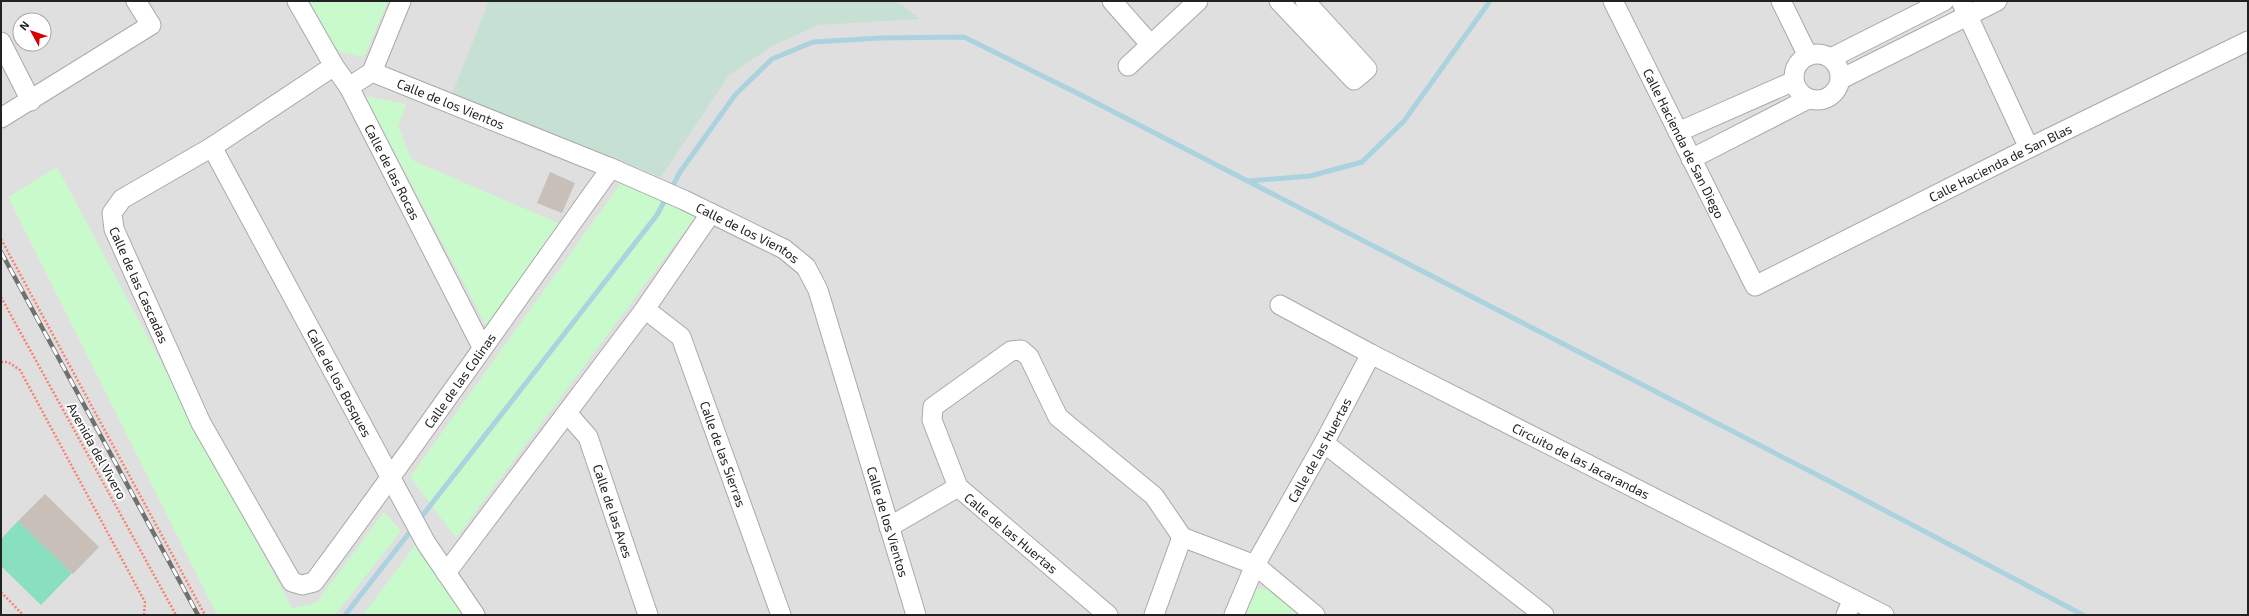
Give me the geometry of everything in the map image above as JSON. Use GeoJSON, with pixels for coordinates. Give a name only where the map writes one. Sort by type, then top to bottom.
{"type":"FeatureCollection","features":[{"type":"Feature","properties":{"kind":"street"},"geometry":{"type":"LineString","coordinates":[[1,118],[31,101],[151,25],[136,1]]}},
{"type":"Feature","properties":{"kind":"street","name":"Calle de las Rocas"},"geometry":{"type":"LineString","coordinates":[[297,1],[334,66],[350,87],[482,347]]}},
{"type":"Feature","properties":{"kind":"street"},"geometry":{"type":"LineString","coordinates":[[350,87],[372,72],[401,1]]}},
{"type":"Feature","properties":{"kind":"street"},"geometry":{"type":"LineString","coordinates":[[1112,1],[1150,44]]}},
{"type":"Feature","properties":{"kind":"street"},"geometry":{"type":"LineString","coordinates":[[1128,66],[1198,1]]}},
{"type":"Feature","properties":{"kind":"street"},"geometry":{"type":"LineString","coordinates":[[1279,1],[1354,80],[1367,69],[1305,1]]}},
{"type":"Feature","properties":{"kind":"street","name":"Calle Hacienda de San Diego"},"geometry":{"type":"LineString","coordinates":[[1613,1],[1755,286]]}},
{"type":"Feature","properties":{"kind":"street"},"geometry":{"type":"LineString","coordinates":[[1781,1],[1808,56]]}},
{"type":"Feature","properties":{"kind":"street"},"geometry":{"type":"LineString","coordinates":[[1831,58],[1944,1]]}},
{"type":"Feature","properties":{"kind":"street"},"geometry":{"type":"LineString","coordinates":[[1841,79],[1964,8],[1997,1]]}},
{"type":"Feature","properties":{"kind":"street"},"geometry":{"type":"LineString","coordinates":[[1964,8],[2029,148]]}},
{"type":"Feature","properties":{"kind":"street"},"geometry":{"type":"LineString","coordinates":[[1,42],[31,101]]}},
{"type":"Feature","properties":{"kind":"street","name":"Calle Hacienda de San Blas"},"geometry":{"type":"LineString","coordinates":[[1755,286],[2029,148],[2248,42]]}},
{"type":"Feature","properties":{"kind":"street"},"geometry":{"type":"LineString","coordinates":[[1824,55],[1831,58],[1837,64],[1841,79],[1837,91],[1827,99],[1821,101],[1808,99],[1799,92],[1794,81],[1797,66],[1808,56],[1824,55]]}},
{"type":"Feature","properties":{"kind":"street","name":"Calle de las Cascadas"},"geometry":{"type":"LineString","coordinates":[[302,585],[292,582],[201,423],[114,228],[112,213],[122,199],[212,147],[334,66]]}},
{"type":"Feature","properties":{"kind":"street","name":"Calle de los Vientos"},"geometry":{"type":"LineString","coordinates":[[372,72],[611,168],[684,200],[784,249],[806,267],[818,290],[916,615]]}},
{"type":"Feature","properties":{"kind":"street"},"geometry":{"type":"LineString","coordinates":[[1678,132],[1794,81]]}},
{"type":"Feature","properties":{"kind":"street"},"geometry":{"type":"LineString","coordinates":[[1691,159],[1808,99]]}},
{"type":"Feature","properties":{"kind":"street","name":"Calle de los Bosques"},"geometry":{"type":"LineString","coordinates":[[212,147],[426,543],[475,615]]}},
{"type":"Feature","properties":{"kind":"street","name":"Calle de las Colinas"},"geometry":{"type":"LineString","coordinates":[[302,585],[314,582],[391,479],[482,347],[611,168]]}},
{"type":"Feature","properties":{"kind":"street"},"geometry":{"type":"LineString","coordinates":[[446,573],[645,309],[711,213]]}},
{"type":"Feature","properties":{"kind":"street","name":"Circuito de las Jacarandas"},"geometry":{"type":"LineString","coordinates":[[1280,305],[1850,607],[1884,615]]}},
{"type":"Feature","properties":{"kind":"street","name":"Calle de las Sierras"},"geometry":{"type":"LineString","coordinates":[[645,309],[681,337],[781,615]]}},
{"type":"Feature","properties":{"kind":"street","name":"Calle de las Huertas"},"geometry":{"type":"LineString","coordinates":[[1108,615],[958,487],[932,420],[933,407],[1011,352],[1021,350],[1029,357],[1058,417],[1154,496],[1182,537]]}},
{"type":"Feature","properties":{"kind":"street","name":"Calle de las Huertas"},"geometry":{"type":"LineString","coordinates":[[1234,615],[1255,565],[1324,443],[1371,354]]}},
{"type":"Feature","properties":{"kind":"street","name":"Calle de las Aves"},"geometry":{"type":"LineString","coordinates":[[567,413],[588,437],[648,615]]}},
{"type":"Feature","properties":{"kind":"street"},"geometry":{"type":"LineString","coordinates":[[1324,443],[1544,615]]}},
{"type":"Feature","properties":{"kind":"street"},"geometry":{"type":"LineString","coordinates":[[889,527],[958,487]]}},
{"type":"Feature","properties":{"kind":"street"},"geometry":{"type":"LineString","coordinates":[[1154,615],[1182,537],[1255,565],[1315,615]]}},
{"type":"Feature","properties":{"kind":"path"},"geometry":{"type":"LineString","coordinates":[[1,239],[205,615]]}},
{"type":"Feature","properties":{"kind":"path","name":"Avenida del Vivero"},"geometry":{"type":"LineString","coordinates":[[1,297],[176,615]]}},
{"type":"Feature","properties":{"kind":"path"},"geometry":{"type":"LineString","coordinates":[[1,362],[8,362],[20,370],[145,602],[144,615]]}},
{"type":"Feature","properties":{"kind":"path"},"geometry":{"type":"LineString","coordinates":[[1,592],[23,615]]}},
{"type":"Feature","properties":{"kind":"shaded area"},"geometry":{"type":"Polygon","coordinates":[[[1,1],[2248,1],[2248,615],[1,615],[1,1]]]}},
{"type":"Feature","properties":{"kind":"green space"},"geometry":{"type":"Polygon","coordinates":[[[306,1],[388,1],[364,57],[341,52],[331,43],[306,1]]]}},
{"type":"Feature","properties":{"kind":"green space"},"geometry":{"type":"Polygon","coordinates":[[[489,1],[897,1],[920,19],[819,25],[772,46],[729,75],[661,177],[452,94],[489,1]]]}},
{"type":"Feature","properties":{"kind":"green space"},"geometry":{"type":"Polygon","coordinates":[[[365,96],[406,104],[398,126],[412,160],[563,225],[488,329],[365,96]]]}},
{"type":"Feature","properties":{"kind":"green space"},"geometry":{"type":"Polygon","coordinates":[[[57,167],[292,608],[316,603],[384,512],[401,531],[335,615],[217,615],[8,197],[57,167]]]}},
{"type":"Feature","properties":{"kind":"green space"},"geometry":{"type":"Polygon","coordinates":[[[621,183],[696,216],[456,538],[410,477],[621,183]]]}},
{"type":"Feature","properties":{"kind":"green space"},"geometry":{"type":"Polygon","coordinates":[[[18,521],[72,573],[41,605],[1,566],[1,539],[18,521]]]}},
{"type":"Feature","properties":{"kind":"green space"},"geometry":{"type":"Polygon","coordinates":[[[416,544],[465,615],[363,615],[416,544]]]}},
{"type":"Feature","properties":{"kind":"green space"},"geometry":{"type":"Polygon","coordinates":[[[1255,588],[1277,591],[1304,615],[1245,615],[1255,588]]]}},
{"type":"Feature","properties":{"kind":"building"},"geometry":{"type":"Polygon","coordinates":[[[550,172],[575,183],[562,213],[537,203],[550,172]]]}},
{"type":"Feature","properties":{"kind":"building"},"geometry":{"type":"Polygon","coordinates":[[[45,494],[99,547],[73,574],[18,521],[45,494]]]}},
{"type":"Feature","properties":{"kind":"waterway"},"geometry":{"type":"LineString","coordinates":[[1249,181],[1310,176],[1362,162],[1404,121],[1490,1]]}},
{"type":"Feature","properties":{"kind":"waterway"},"geometry":{"type":"LineString","coordinates":[[671,189],[680,172],[735,95],[772,59],[813,42],[881,38],[964,37],[1081,95],[1827,480],[2083,615]]}},
{"type":"Feature","properties":{"kind":"waterway"},"geometry":{"type":"LineString","coordinates":[[419,520],[657,215],[667,196]]}},
{"type":"Feature","properties":{"kind":"waterway"},"geometry":{"type":"LineString","coordinates":[[345,615],[413,528]]}},
{"type":"Feature","properties":{"kind":"railway"},"geometry":{"type":"LineString","coordinates":[[1,252],[198,615]]}}]}
